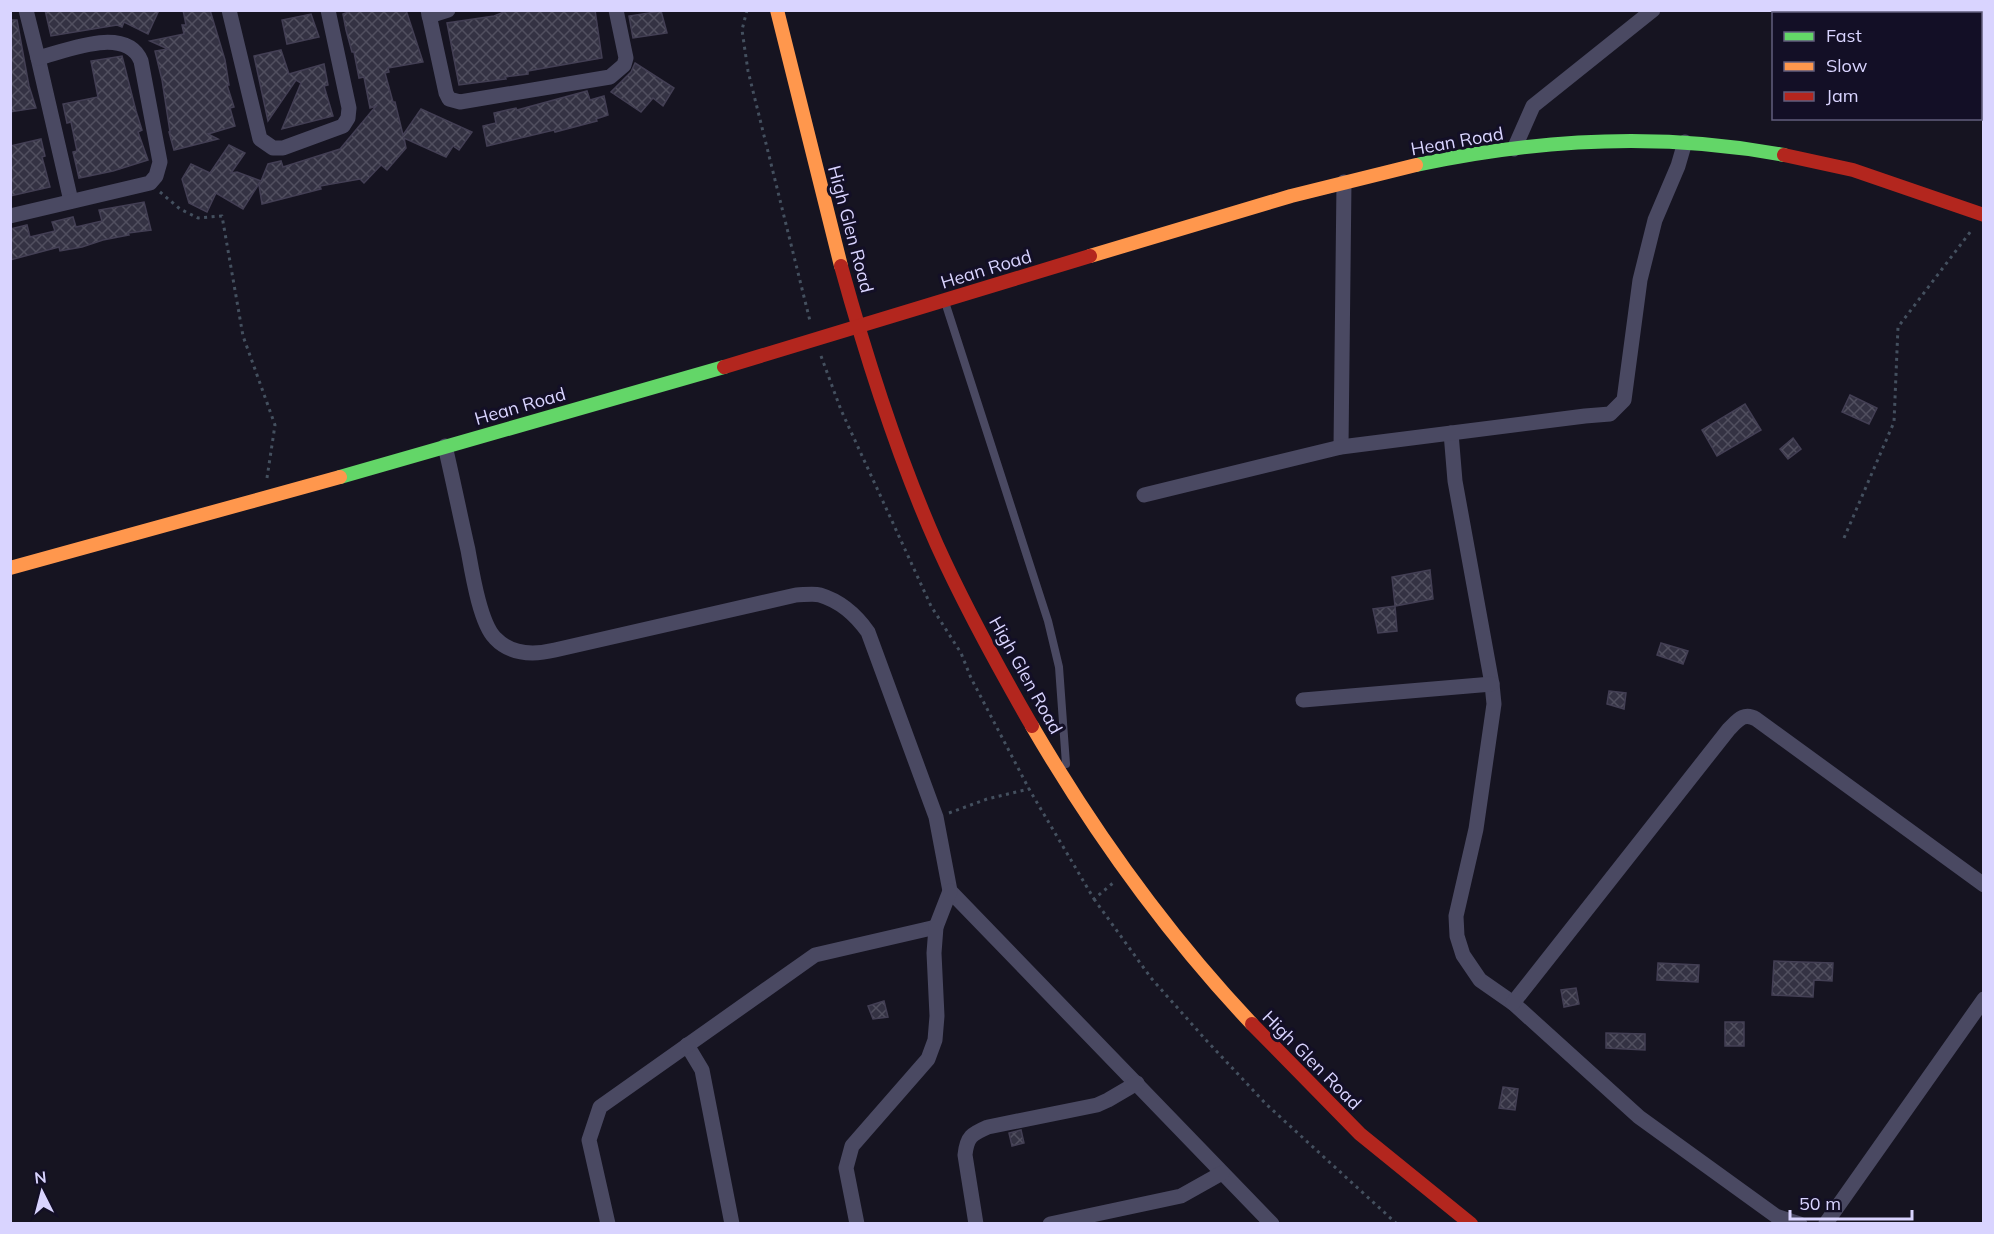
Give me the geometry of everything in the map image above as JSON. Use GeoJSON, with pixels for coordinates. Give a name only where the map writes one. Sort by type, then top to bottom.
{"type":"FeatureCollection","features":[{"type":"Feature","properties":{"kind":"street"},"geometry":{"type":"LineString","coordinates":[[26,10],[71,201]]}},
{"type":"Feature","properties":{"kind":"street"},"geometry":{"type":"LineString","coordinates":[[232,11],[260,139],[273,148],[283,148],[343,126],[348,118],[349,108],[328,10]]}},
{"type":"Feature","properties":{"kind":"street"},"geometry":{"type":"LineString","coordinates":[[448,10],[429,13],[446,93],[449,99],[460,102],[610,77],[624,65],[626,58],[616,10]]}},
{"type":"Feature","properties":{"kind":"street","name":"High Glen Road"},"geometry":{"type":"LineString","coordinates":[[777,10],[841,268],[880,397],[933,535],[997,664],[1029,721],[1126,872],[1204,971],[1266,1040],[1369,1142],[1471,1224]]}},
{"type":"Feature","properties":{"kind":"street"},"geometry":{"type":"LineString","coordinates":[[1514,149],[1533,106],[1653,10]]}},
{"type":"Feature","properties":{"kind":"street"},"geometry":{"type":"LineString","coordinates":[[10,216],[150,183],[156,176],[160,162],[141,61],[137,52],[129,46],[105,42],[38,58]]}},
{"type":"Feature","properties":{"kind":"street"},"geometry":{"type":"LineString","coordinates":[[1144,495],[1341,447],[1610,414],[1624,400],[1640,280],[1655,220],[1678,166],[1685,142]]}},
{"type":"Feature","properties":{"kind":"street","name":"Hean Road"},"geometry":{"type":"LineString","coordinates":[[10,568],[264,499],[721,368],[1221,216],[1344,182],[1445,159],[1562,144],[1685,142],[1810,159],[1866,174],[1983,215]]}},
{"type":"Feature","properties":{"kind":"street"},"geometry":{"type":"LineString","coordinates":[[1341,447],[1344,182]]}},
{"type":"Feature","properties":{"kind":"street"},"geometry":{"type":"LineString","coordinates":[[1451,433],[1455,481],[1494,704],[1476,829],[1456,916],[1457,936],[1463,955],[1480,980],[1513,1003],[1639,1117],[1776,1216],[1800,1224]]}},
{"type":"Feature","properties":{"kind":"street"},"geometry":{"type":"LineString","coordinates":[[445,446],[487,626],[494,637],[506,646],[518,651],[543,653],[796,594],[819,595],[840,605],[857,617],[868,632],[936,817],[950,891],[936,927],[934,953],[937,1016],[935,1040],[928,1059],[852,1146],[846,1168],[858,1224]]}},
{"type":"Feature","properties":{"kind":"street"},"geometry":{"type":"LineString","coordinates":[[1303,700],[1492,684]]}},
{"type":"Feature","properties":{"kind":"street"},"geometry":{"type":"LineString","coordinates":[[1513,1003],[1730,729],[1743,716],[1749,715],[1756,719],[1983,885]]}},
{"type":"Feature","properties":{"kind":"street"},"geometry":{"type":"LineString","coordinates":[[950,891],[1272,1224]]}},
{"type":"Feature","properties":{"kind":"street"},"geometry":{"type":"LineString","coordinates":[[608,1224],[589,1140],[600,1107],[815,955],[936,927]]}},
{"type":"Feature","properties":{"kind":"street"},"geometry":{"type":"LineString","coordinates":[[1808,1224],[1826,1223],[1983,999]]}},
{"type":"Feature","properties":{"kind":"street"},"geometry":{"type":"LineString","coordinates":[[687,1045],[702,1070],[732,1224]]}},
{"type":"Feature","properties":{"kind":"street"},"geometry":{"type":"LineString","coordinates":[[976,1224],[964,1155],[972,1134],[988,1127],[1097,1105],[1137,1083]]}},
{"type":"Feature","properties":{"kind":"street"},"geometry":{"type":"LineString","coordinates":[[1050,1224],[1181,1197],[1222,1173]]}},
{"type":"Feature","properties":{"kind":"lane"},"geometry":{"type":"LineString","coordinates":[[944,301],[1048,621],[1059,667],[1067,781]]}},
{"type":"Feature","properties":{"kind":"path"},"geometry":{"type":"LineString","coordinates":[[747,10],[742,30],[748,71],[814,338],[841,410],[931,606],[961,653],[971,678],[1029,789],[1094,899],[1151,978],[1266,1104],[1397,1224]]}},
{"type":"Feature","properties":{"kind":"path"},"geometry":{"type":"LineString","coordinates":[[150,183],[180,209],[198,219],[222,216],[243,336],[275,424],[264,499]]}},
{"type":"Feature","properties":{"kind":"path"},"geometry":{"type":"LineString","coordinates":[[1844,538],[1894,422],[1898,327],[1983,215]]}},
{"type":"Feature","properties":{"kind":"path"},"geometry":{"type":"LineString","coordinates":[[936,817],[987,799],[1029,789]]}},
{"type":"Feature","properties":{"kind":"path"},"geometry":{"type":"LineString","coordinates":[[1094,899],[1126,872]]}},
{"type":"Feature","properties":{"kind":"building"},"geometry":{"type":"Polygon","coordinates":[[[45,10],[159,10],[148,34],[124,22],[122,27],[117,25],[51,36],[45,10]]]}},
{"type":"Feature","properties":{"kind":"building"},"geometry":{"type":"Polygon","coordinates":[[[183,10],[210,10],[225,60],[229,85],[227,85],[234,107],[230,108],[235,126],[208,134],[218,139],[174,150],[155,51],[168,49],[150,41],[184,34],[182,25],[186,25],[183,10]]]}},
{"type":"Feature","properties":{"kind":"building"},"geometry":{"type":"Polygon","coordinates":[[[354,10],[406,10],[423,62],[388,68],[389,72],[385,73],[403,135],[421,109],[472,132],[459,150],[453,146],[446,157],[404,138],[406,148],[387,170],[381,165],[364,183],[360,179],[320,186],[321,189],[262,204],[260,182],[243,209],[216,193],[207,212],[189,203],[182,179],[191,164],[210,173],[229,145],[245,153],[231,173],[237,172],[261,181],[268,164],[281,161],[283,167],[340,149],[376,106],[370,108],[364,77],[359,78],[354,52],[352,52],[346,30],[343,14],[354,10]]]}},
{"type":"Feature","properties":{"kind":"building"},"geometry":{"type":"Polygon","coordinates":[[[509,10],[595,10],[602,58],[528,71],[528,74],[505,77],[506,79],[459,85],[447,23],[494,16],[509,10]]]}},
{"type":"Feature","properties":{"kind":"building"},"geometry":{"type":"Polygon","coordinates":[[[661,11],[667,33],[633,38],[629,16],[661,11]]]}},
{"type":"Feature","properties":{"kind":"building"},"geometry":{"type":"Polygon","coordinates":[[[311,14],[319,37],[287,44],[282,20],[311,14]]]}},
{"type":"Feature","properties":{"kind":"building"},"geometry":{"type":"Polygon","coordinates":[[[10,20],[17,20],[29,86],[36,108],[10,112],[10,20]]]}},
{"type":"Feature","properties":{"kind":"building"},"geometry":{"type":"Polygon","coordinates":[[[281,50],[289,74],[324,64],[328,85],[324,86],[333,116],[282,129],[301,83],[296,80],[268,121],[254,56],[281,50]]]}},
{"type":"Feature","properties":{"kind":"building"},"geometry":{"type":"Polygon","coordinates":[[[122,56],[142,130],[138,132],[148,160],[113,171],[79,178],[73,152],[77,151],[71,122],[67,123],[63,104],[98,97],[91,61],[122,56]]]}},
{"type":"Feature","properties":{"kind":"building"},"geometry":{"type":"Polygon","coordinates":[[[635,63],[674,88],[663,106],[653,98],[641,112],[611,92],[631,72],[635,63]]]}},
{"type":"Feature","properties":{"kind":"building"},"geometry":{"type":"Polygon","coordinates":[[[587,91],[590,100],[604,96],[608,115],[596,119],[597,121],[555,132],[554,130],[487,146],[483,126],[496,123],[494,113],[516,108],[517,110],[587,91]]]}},
{"type":"Feature","properties":{"kind":"building"},"geometry":{"type":"Polygon","coordinates":[[[41,139],[45,156],[42,157],[50,187],[10,196],[10,146],[41,139]]]}},
{"type":"Feature","properties":{"kind":"building"},"geometry":{"type":"Polygon","coordinates":[[[144,202],[151,230],[128,233],[129,235],[82,247],[60,251],[59,247],[10,260],[10,229],[27,225],[30,237],[55,231],[52,222],[73,217],[76,227],[102,221],[99,210],[144,202]]]}},
{"type":"Feature","properties":{"kind":"building"},"geometry":{"type":"Polygon","coordinates":[[[1850,395],[1877,408],[1869,424],[1842,412],[1850,395]]]}},
{"type":"Feature","properties":{"kind":"building"},"geometry":{"type":"Polygon","coordinates":[[[1745,404],[1761,430],[1717,456],[1702,430],[1745,404]]]}},
{"type":"Feature","properties":{"kind":"building"},"geometry":{"type":"Polygon","coordinates":[[[1793,438],[1801,449],[1788,459],[1780,449],[1793,438]]]}},
{"type":"Feature","properties":{"kind":"building"},"geometry":{"type":"Polygon","coordinates":[[[1430,570],[1433,599],[1395,606],[1392,577],[1430,570]]]}},
{"type":"Feature","properties":{"kind":"building"},"geometry":{"type":"Polygon","coordinates":[[[1395,606],[1397,631],[1378,633],[1373,609],[1395,606]]]}},
{"type":"Feature","properties":{"kind":"building"},"geometry":{"type":"Polygon","coordinates":[[[1661,643],[1688,651],[1683,664],[1657,655],[1661,643]]]}},
{"type":"Feature","properties":{"kind":"building"},"geometry":{"type":"Polygon","coordinates":[[[1609,691],[1626,693],[1624,709],[1607,704],[1609,691]]]}},
{"type":"Feature","properties":{"kind":"building"},"geometry":{"type":"Polygon","coordinates":[[[1774,961],[1833,963],[1832,981],[1814,980],[1813,997],[1772,995],[1774,961]]]}},
{"type":"Feature","properties":{"kind":"building"},"geometry":{"type":"Polygon","coordinates":[[[1658,963],[1699,965],[1698,982],[1657,980],[1658,963]]]}},
{"type":"Feature","properties":{"kind":"building"},"geometry":{"type":"Polygon","coordinates":[[[1576,988],[1579,1004],[1564,1007],[1561,990],[1576,988]]]}},
{"type":"Feature","properties":{"kind":"building"},"geometry":{"type":"Polygon","coordinates":[[[884,1001],[888,1017],[873,1019],[868,1006],[884,1001]]]}},
{"type":"Feature","properties":{"kind":"building"},"geometry":{"type":"Polygon","coordinates":[[[1725,1022],[1744,1022],[1744,1046],[1725,1046],[1725,1022]]]}},
{"type":"Feature","properties":{"kind":"building"},"geometry":{"type":"Polygon","coordinates":[[[1606,1033],[1645,1034],[1645,1050],[1606,1048],[1606,1033]]]}},
{"type":"Feature","properties":{"kind":"building"},"geometry":{"type":"Polygon","coordinates":[[[1503,1087],[1518,1089],[1515,1110],[1499,1108],[1503,1087]]]}},
{"type":"Feature","properties":{"kind":"building"},"geometry":{"type":"Polygon","coordinates":[[[1021,1130],[1024,1143],[1012,1146],[1009,1133],[1021,1130]]]}},
{"type":"Feature","properties":{"kind":"traffic: fast"},"geometry":{"type":"LineString","coordinates":[[1416,165],[1507,149],[1600,142],[1692,143],[1784,155]]}},
{"type":"Feature","properties":{"kind":"traffic: fast"},"geometry":{"type":"LineString","coordinates":[[340,477],[724,367]]}},
{"type":"Feature","properties":{"kind":"traffic: slow"},"geometry":{"type":"LineString","coordinates":[[777,10],[841,266]]}},
{"type":"Feature","properties":{"kind":"traffic: slow"},"geometry":{"type":"LineString","coordinates":[[1090,256],[1291,196],[1416,165]]}},
{"type":"Feature","properties":{"kind":"traffic: slow"},"geometry":{"type":"LineString","coordinates":[[10,568],[340,477]]}},
{"type":"Feature","properties":{"kind":"traffic: slow"},"geometry":{"type":"LineString","coordinates":[[1032,726],[1081,805],[1162,919],[1252,1024]]}},
{"type":"Feature","properties":{"kind":"traffic: jam"},"geometry":{"type":"LineString","coordinates":[[1784,155],[1853,170],[1984,215]]}},
{"type":"Feature","properties":{"kind":"traffic: jam"},"geometry":{"type":"LineString","coordinates":[[724,367],[1090,256]]}},
{"type":"Feature","properties":{"kind":"traffic: jam"},"geometry":{"type":"LineString","coordinates":[[841,266],[884,407],[922,511],[970,614],[1032,726]]}},
{"type":"Feature","properties":{"kind":"traffic: jam"},"geometry":{"type":"LineString","coordinates":[[1252,1024],[1360,1134],[1471,1224]]}}]}
